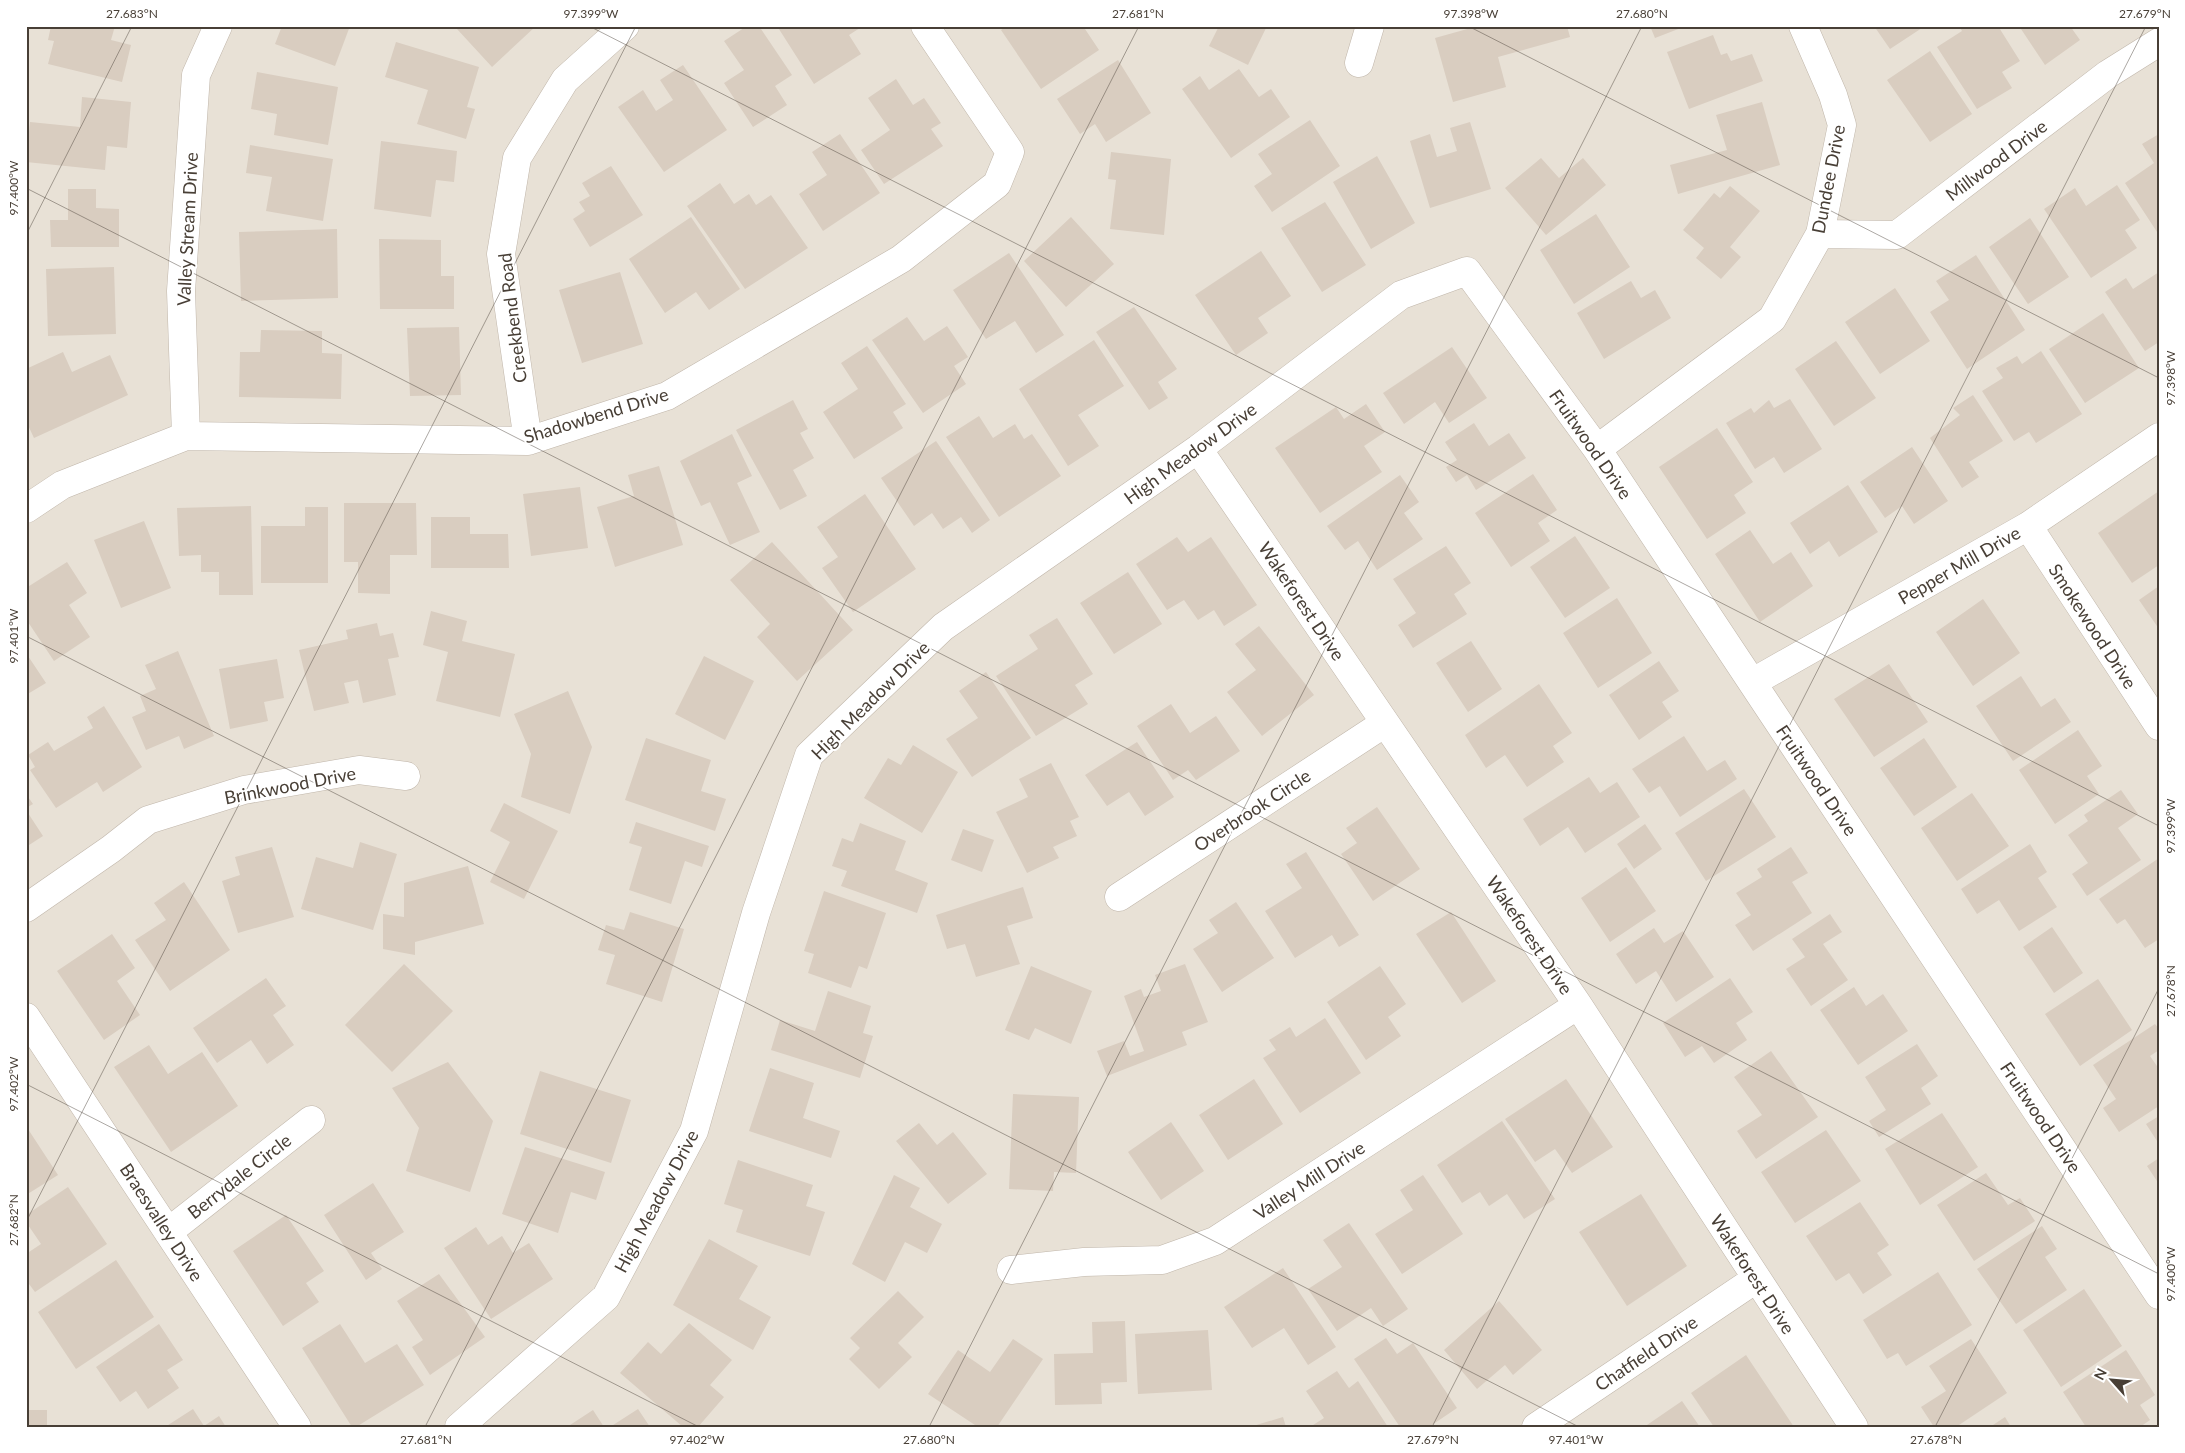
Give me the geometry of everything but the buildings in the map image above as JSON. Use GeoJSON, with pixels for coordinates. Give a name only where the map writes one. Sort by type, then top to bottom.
{"type":"FeatureCollection","features":[{"type":"Feature","properties":{"kind":"street","name":"Valley Stream Drive"},"geometry":{"type":"LineString","coordinates":[[186,436],[181,291],[196,74],[218,26]]}},
{"type":"Feature","properties":{"kind":"street","name":"Creekbend Road"},"geometry":{"type":"LineString","coordinates":[[528,440],[501,254],[518,158],[565,80],[625,26]]}},
{"type":"Feature","properties":{"kind":"street","name":"Shadowbend Drive"},"geometry":{"type":"LineString","coordinates":[[26,509],[62,485],[186,436],[528,440],[667,396],[901,259],[997,184],[1010,152],[925,26]]}},
{"type":"Feature","properties":{"kind":"street"},"geometry":{"type":"LineString","coordinates":[[1359,62],[1370,26]]}},
{"type":"Feature","properties":{"kind":"street","name":"Dundee Drive"},"geometry":{"type":"LineString","coordinates":[[1597,449],[1772,319],[1820,234],[1842,125],[1833,95],[1803,26]]}},
{"type":"Feature","properties":{"kind":"street","name":"Millwood Drive"},"geometry":{"type":"LineString","coordinates":[[1820,234],[1898,235],[2108,74],[2159,42]]}},
{"type":"Feature","properties":{"kind":"street","name":"Fruitwood Drive"},"geometry":{"type":"LineString","coordinates":[[1467,271],[1597,449],[2159,1295]]}},
{"type":"Feature","properties":{"kind":"street","name":"High Meadow Drive"},"geometry":{"type":"LineString","coordinates":[[458,1427],[606,1297],[694,1131],[756,912],[809,755],[944,627],[1198,449],[1401,295],[1467,271]]}},
{"type":"Feature","properties":{"kind":"street","name":"Pepper Mill Drive"},"geometry":{"type":"LineString","coordinates":[[1753,682],[2028,526],[2159,437]]}},
{"type":"Feature","properties":{"kind":"street","name":"Wakeforest Drive"},"geometry":{"type":"LineString","coordinates":[[1198,449],[1578,1005],[1854,1427]]}},
{"type":"Feature","properties":{"kind":"street","name":"Smokewood Drive"},"geometry":{"type":"LineString","coordinates":[[2028,526],[2159,726]]}},
{"type":"Feature","properties":{"kind":"street","name":"Overbrook Circle"},"geometry":{"type":"LineString","coordinates":[[1119,898],[1385,723]]}},
{"type":"Feature","properties":{"kind":"street","name":"Brinkwood Drive"},"geometry":{"type":"LineString","coordinates":[[26,908],[112,849],[148,820],[244,790],[359,770],[406,776]]}},
{"type":"Feature","properties":{"kind":"street","name":"Valley Mill Drive"},"geometry":{"type":"LineString","coordinates":[[1011,1270],[1084,1262],[1162,1260],[1215,1241],[1578,1005]]}},
{"type":"Feature","properties":{"kind":"street","name":"Braesvalley Drive"},"geometry":{"type":"LineString","coordinates":[[26,1017],[297,1427]]}},
{"type":"Feature","properties":{"kind":"street","name":"Berrydale Circle"},"geometry":{"type":"LineString","coordinates":[[168,1232],[311,1120]]}},
{"type":"Feature","properties":{"kind":"street","name":"Chatfield Drive"},"geometry":{"type":"LineString","coordinates":[[1536,1427],[1756,1279]]}},
{"type":"Feature","properties":{"kind":"shaded area"},"geometry":{"type":"Polygon","coordinates":[[[26,26],[2159,26],[2159,1427],[26,1427],[26,26]]]}}]}
